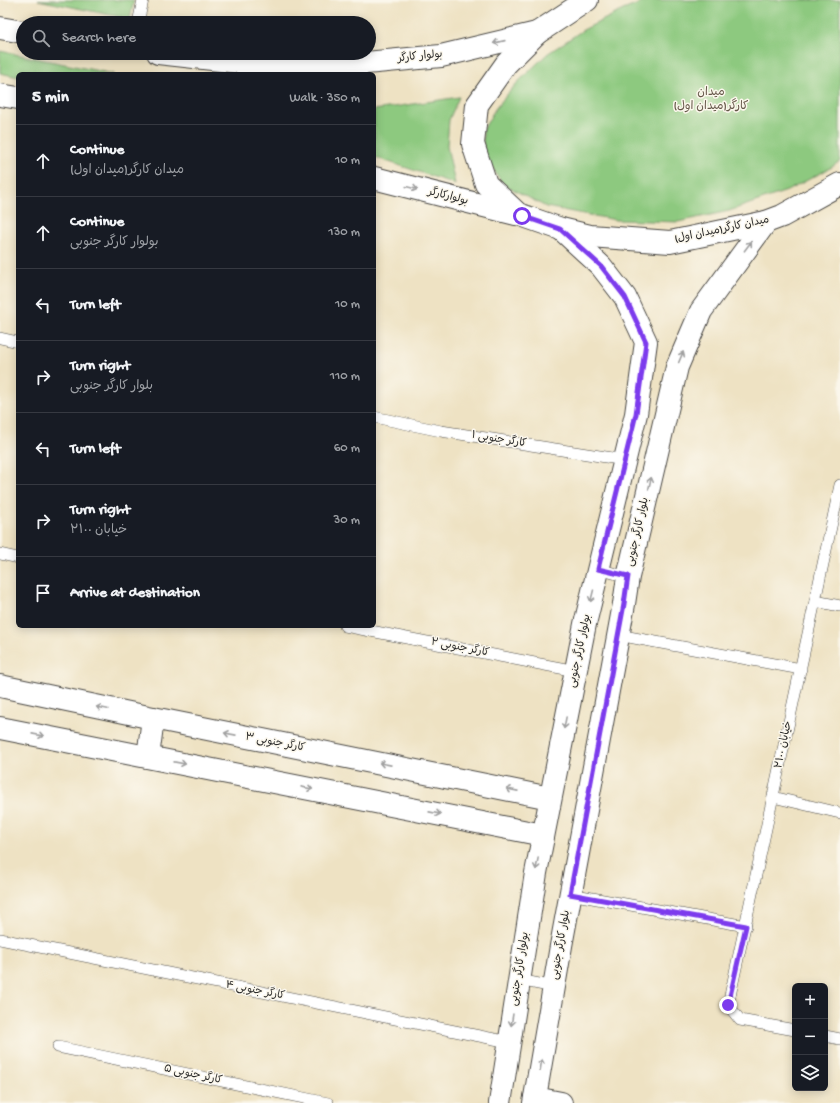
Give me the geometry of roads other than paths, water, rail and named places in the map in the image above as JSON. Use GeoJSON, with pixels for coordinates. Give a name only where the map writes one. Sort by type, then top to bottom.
{"type":"FeatureCollection","features":[{"type":"Feature","properties":{"kind":"street","name":"میدان کارگر(میدان اول)"},"geometry":{"type":"LineString","coordinates":[[587,0],[537,33],[506,64],[477,105],[473,144],[486,184],[518,214],[560,229],[590,236],[670,242],[766,222],[782,216],[840,184]]}},
{"type":"Feature","properties":{"kind":"street"},"geometry":{"type":"LineString","coordinates":[[0,28],[16,31]]}},
{"type":"Feature","properties":{"kind":"street","name":"بولوار کارگر"},"geometry":{"type":"LineString","coordinates":[[221,60],[301,69],[441,56],[537,33]]}},
{"type":"Feature","properties":{"kind":"street"},"geometry":{"type":"LineString","coordinates":[[0,95],[16,98]]}},
{"type":"Feature","properties":{"kind":"street","name":"بولوارکارگر"},"geometry":{"type":"LineString","coordinates":[[376,179],[522,216]]}},
{"type":"Feature","properties":{"kind":"street","name":"بلوار کارگر جنوبی"},"geometry":{"type":"LineString","coordinates":[[535,1100],[570,894],[628,576],[677,368],[700,311],[766,222]]}},
{"type":"Feature","properties":{"kind":"street","name":"بولوار کارگر جنوبی"},"geometry":{"type":"LineString","coordinates":[[500,1103],[536,873],[550,798],[585,624],[636,414],[646,342],[625,297],[601,266],[560,229]]}},
{"type":"Feature","properties":{"kind":"street","name":"کارگر جنوبی ۳"},"geometry":{"type":"LineString","coordinates":[[0,686],[550,798]]}},
{"type":"Feature","properties":{"kind":"street"},"geometry":{"type":"LineString","coordinates":[[148,757],[153,718]]}},
{"type":"Feature","properties":{"kind":"street"},"geometry":{"type":"LineString","coordinates":[[0,728],[543,835]]}},
{"type":"Feature","properties":{"kind":"street"},"geometry":{"type":"LineString","coordinates":[[535,1100],[561,1103]]}},
{"type":"Feature","properties":{"kind":"lane"},"geometry":{"type":"LineString","coordinates":[[140,16],[143,0]]}},
{"type":"Feature","properties":{"kind":"lane"},"geometry":{"type":"LineString","coordinates":[[0,338],[16,342]]}},
{"type":"Feature","properties":{"kind":"lane","name":"کارگر جنوبی ۱"},"geometry":{"type":"LineString","coordinates":[[376,417],[441,431],[625,460]]}},
{"type":"Feature","properties":{"kind":"lane","name":"خیابان ۲۱۰۰"},"geometry":{"type":"LineString","coordinates":[[792,1029],[740,1020],[728,1005],[840,485]]}},
{"type":"Feature","properties":{"kind":"lane"},"geometry":{"type":"LineString","coordinates":[[0,554],[16,558]]}},
{"type":"Feature","properties":{"kind":"lane"},"geometry":{"type":"LineString","coordinates":[[598,569],[628,576]]}},
{"type":"Feature","properties":{"kind":"lane"},"geometry":{"type":"LineString","coordinates":[[815,601],[840,606]]}},
{"type":"Feature","properties":{"kind":"lane","name":"کارگر جنوبی ۲"},"geometry":{"type":"LineString","coordinates":[[355,628],[576,671]]}},
{"type":"Feature","properties":{"kind":"lane"},"geometry":{"type":"LineString","coordinates":[[618,635],[801,669]]}},
{"type":"Feature","properties":{"kind":"lane"},"geometry":{"type":"LineString","coordinates":[[773,797],[840,813]]}},
{"type":"Feature","properties":{"kind":"lane"},"geometry":{"type":"LineString","coordinates":[[570,894],[746,926]]}},
{"type":"Feature","properties":{"kind":"lane","name":"کارگر جنوبی ۴"},"geometry":{"type":"LineString","coordinates":[[0,940],[509,1042]]}},
{"type":"Feature","properties":{"kind":"lane"},"geometry":{"type":"LineString","coordinates":[[519,980],[554,987]]}},
{"type":"Feature","properties":{"kind":"lane"},"geometry":{"type":"LineString","coordinates":[[828,1037],[840,1039]]}},
{"type":"Feature","properties":{"kind":"lane","name":"کارگر جنوبی ۵"},"geometry":{"type":"LineString","coordinates":[[58,1048],[328,1103]]}},
{"type":"Feature","properties":{"kind":"district","name":"میدان کارگر(میدان اول)"},"geometry":{"type":"Point","coordinates":[711,100]}}]}
